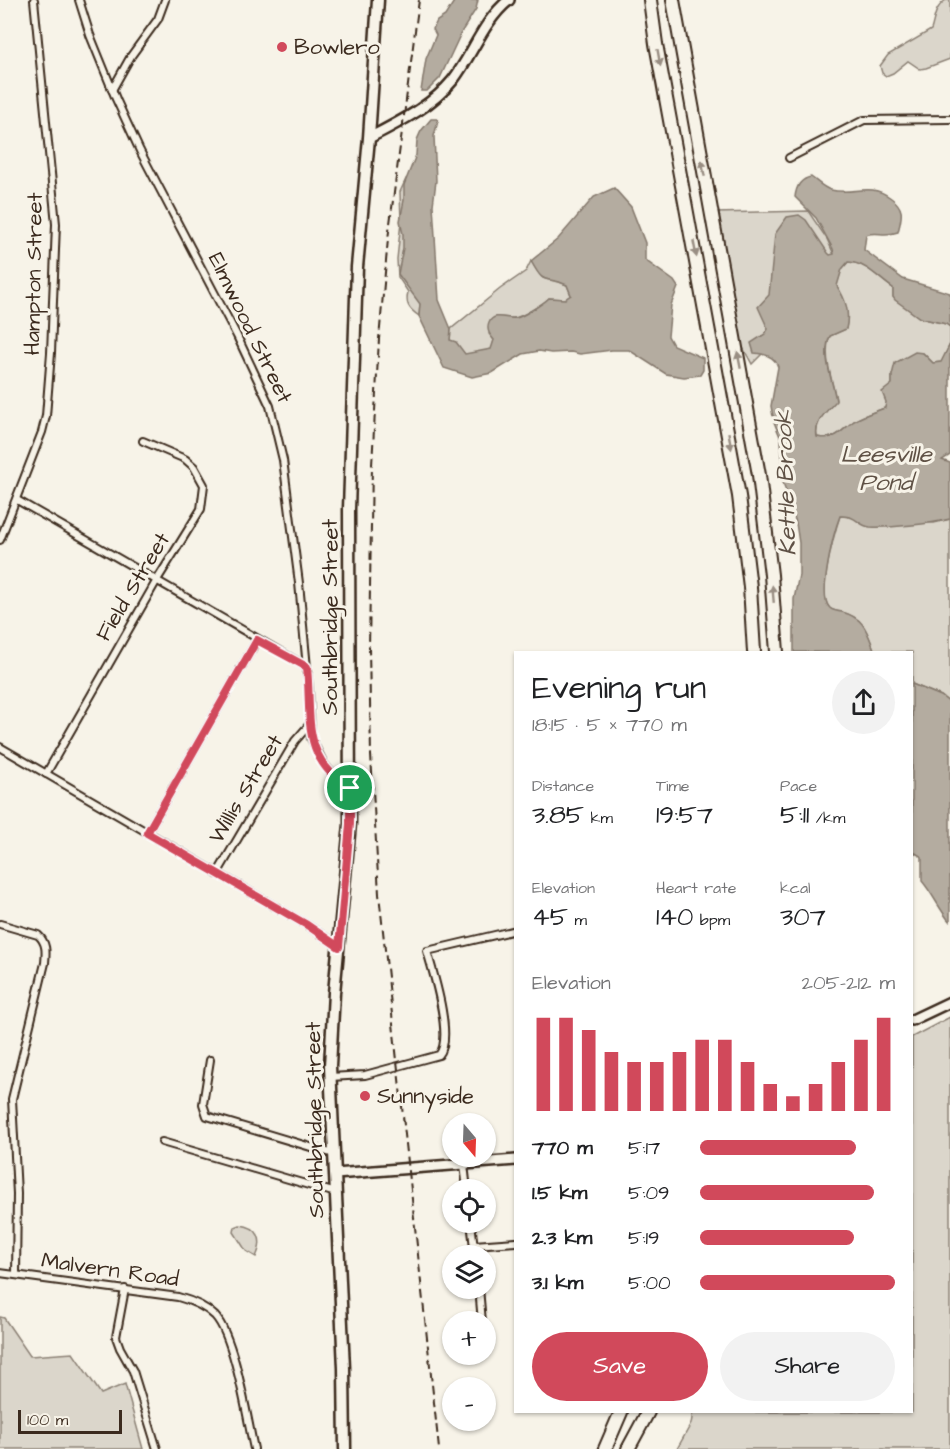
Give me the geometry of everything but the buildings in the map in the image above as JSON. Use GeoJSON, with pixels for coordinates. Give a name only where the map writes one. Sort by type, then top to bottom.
{"type":"FeatureCollection","features":[{"type":"Feature","properties":{"kind":"highway"},"geometry":{"type":"LineString","coordinates":[[650,0],[658,55],[739,496],[750,587],[754,651]]}},
{"type":"Feature","properties":{"kind":"highway"},"geometry":{"type":"LineString","coordinates":[[673,0],[759,475],[771,575],[777,651]]}},
{"type":"Feature","properties":{"kind":"highway"},"geometry":{"type":"LineString","coordinates":[[606,1449],[621,1413]]}},
{"type":"Feature","properties":{"kind":"highway"},"geometry":{"type":"LineString","coordinates":[[627,1449],[642,1413]]}},
{"type":"Feature","properties":{"kind":"highway"},"geometry":{"type":"LineString","coordinates":[[627,1449],[647,1413]]}},
{"type":"Feature","properties":{"kind":"main road","name":"Southbridge Street"},"geometry":{"type":"LineString","coordinates":[[345,1449],[330,1077],[331,1032],[350,824],[348,583],[352,382],[357,267],[369,138],[378,0]]}},
{"type":"Feature","properties":{"kind":"main road"},"geometry":{"type":"LineString","coordinates":[[369,138],[422,108],[444,90],[463,65],[493,15],[509,0]]}},
{"type":"Feature","properties":{"kind":"main road"},"geometry":{"type":"LineString","coordinates":[[913,1020],[950,1002]]}},
{"type":"Feature","properties":{"kind":"main road"},"geometry":{"type":"LineString","coordinates":[[496,1162],[514,1160]]}},
{"type":"Feature","properties":{"kind":"main road"},"geometry":{"type":"LineString","coordinates":[[335,1174],[442,1166]]}},
{"type":"Feature","properties":{"kind":"street","name":"Hampton Street"},"geometry":{"type":"LineString","coordinates":[[0,540],[17,500],[46,416],[56,257],[54,196],[34,0]]}},
{"type":"Feature","properties":{"kind":"street","name":"Elmwood Street"},"geometry":{"type":"LineString","coordinates":[[80,0],[90,35],[140,151],[253,366],[270,406],[284,460],[307,667],[309,725],[315,749],[324,764],[338,781],[350,788]]}},
{"type":"Feature","properties":{"kind":"street"},"geometry":{"type":"LineString","coordinates":[[112,90],[131,56],[158,19],[165,0]]}},
{"type":"Feature","properties":{"kind":"street"},"geometry":{"type":"LineString","coordinates":[[789,158],[864,120],[950,119]]}},
{"type":"Feature","properties":{"kind":"street","name":"Field Street"},"geometry":{"type":"LineString","coordinates":[[46,774],[157,580],[201,509],[204,485],[199,473],[185,459],[143,441]]}},
{"type":"Feature","properties":{"kind":"street"},"geometry":{"type":"LineString","coordinates":[[17,500],[307,667]]}},
{"type":"Feature","properties":{"kind":"street"},"geometry":{"type":"LineString","coordinates":[[147,833],[257,640]]}},
{"type":"Feature","properties":{"kind":"street","name":"Willis Street"},"geometry":{"type":"LineString","coordinates":[[217,874],[295,741],[309,725]]}},
{"type":"Feature","properties":{"kind":"street"},"geometry":{"type":"LineString","coordinates":[[0,747],[307,925],[339,947]]}},
{"type":"Feature","properties":{"kind":"street"},"geometry":{"type":"LineString","coordinates":[[0,924],[31,932],[42,938],[46,948],[45,963],[12,1100],[17,1194],[16,1275]]}},
{"type":"Feature","properties":{"kind":"street"},"geometry":{"type":"LineString","coordinates":[[330,1077],[365,1075],[434,1056],[442,1051],[444,1042],[441,1005],[427,951],[514,930]]}},
{"type":"Feature","properties":{"kind":"street"},"geometry":{"type":"LineString","coordinates":[[210,1060],[204,1104],[207,1116],[334,1154]]}},
{"type":"Feature","properties":{"kind":"street"},"geometry":{"type":"LineString","coordinates":[[162,1142],[336,1193]]}},
{"type":"Feature","properties":{"kind":"street"},"geometry":{"type":"LineString","coordinates":[[472,1233],[474,1245],[514,1242]]}},
{"type":"Feature","properties":{"kind":"street","name":"Malvern Road"},"geometry":{"type":"LineString","coordinates":[[0,1273],[125,1289],[193,1301],[206,1308],[223,1327],[232,1353],[254,1449]]}},
{"type":"Feature","properties":{"kind":"street"},"geometry":{"type":"LineString","coordinates":[[125,1289],[116,1337],[133,1371],[157,1449]]}},
{"type":"Feature","properties":{"kind":"shaded area"},"geometry":{"type":"Polygon","coordinates":[[[946,0],[950,0],[950,59],[920,69],[908,61],[893,73],[886,76],[882,73],[880,66],[888,55],[931,30],[937,10],[946,0]]]}},
{"type":"Feature","properties":{"kind":"shaded area"},"geometry":{"type":"Polygon","coordinates":[[[406,179],[420,304],[419,316],[409,306],[408,292],[398,277],[400,192],[406,179]]]}},
{"type":"Feature","properties":{"kind":"shaded area"},"geometry":{"type":"Polygon","coordinates":[[[808,211],[827,239],[836,259],[775,341],[752,364],[741,344],[715,213],[808,211]]]}},
{"type":"Feature","properties":{"kind":"shaded area"},"geometry":{"type":"Polygon","coordinates":[[[531,261],[543,278],[567,285],[571,295],[565,299],[549,298],[517,317],[497,317],[489,334],[494,340],[492,351],[460,357],[450,340],[451,329],[526,271],[531,261]]]}},
{"type":"Feature","properties":{"kind":"shaded area"},"geometry":{"type":"Polygon","coordinates":[[[848,262],[867,268],[893,288],[893,297],[920,318],[950,327],[950,344],[942,362],[933,363],[923,353],[892,375],[892,384],[885,408],[854,421],[834,436],[817,437],[819,421],[836,400],[827,351],[830,336],[846,329],[846,307],[836,286],[842,269],[848,262]]]}},
{"type":"Feature","properties":{"kind":"shaded area"},"geometry":{"type":"Polygon","coordinates":[[[840,516],[934,523],[950,519],[950,703],[941,696],[913,684],[913,651],[875,651],[867,632],[856,618],[829,607],[825,590],[831,548],[840,516]]]}},
{"type":"Feature","properties":{"kind":"shaded area"},"geometry":{"type":"Polygon","coordinates":[[[950,1017],[950,1449],[677,1449],[691,1424],[693,1413],[913,1413],[913,1036],[950,1017]]]}},
{"type":"Feature","properties":{"kind":"shaded area"},"geometry":{"type":"Polygon","coordinates":[[[240,1225],[252,1228],[258,1235],[260,1245],[256,1257],[246,1251],[234,1232],[235,1227],[240,1225]]]}},
{"type":"Feature","properties":{"kind":"shaded area"},"geometry":{"type":"Polygon","coordinates":[[[0,1317],[4,1318],[30,1356],[73,1353],[101,1394],[125,1384],[143,1449],[0,1449],[0,1317]]]}},
{"type":"Feature","properties":{"kind":"water"},"geometry":{"type":"Polygon","coordinates":[[[455,0],[478,0],[476,9],[462,31],[440,78],[427,91],[421,91],[426,59],[436,35],[433,29],[455,0]]]}},
{"type":"Feature","properties":{"kind":"water"},"geometry":{"type":"Polygon","coordinates":[[[431,119],[438,121],[434,136],[436,181],[433,205],[439,300],[451,329],[450,340],[456,342],[465,354],[491,349],[494,340],[488,328],[491,319],[494,317],[516,318],[533,310],[549,298],[565,299],[571,295],[567,285],[543,278],[531,261],[558,239],[594,197],[614,188],[631,207],[645,243],[645,260],[674,281],[678,287],[671,305],[668,336],[673,345],[703,358],[703,370],[700,375],[684,377],[666,374],[629,350],[580,354],[539,351],[523,354],[492,373],[472,377],[444,368],[419,316],[420,304],[398,274],[403,248],[400,221],[404,185],[416,155],[417,140],[431,119]]]}},
{"type":"Feature","properties":{"kind":"water","name":"Leesville Pond"},"geometry":{"type":"Polygon","coordinates":[[[811,177],[831,190],[876,190],[891,198],[899,205],[901,213],[898,232],[866,235],[864,250],[903,279],[950,293],[950,327],[920,318],[895,300],[893,288],[861,265],[848,262],[842,269],[837,286],[843,296],[848,317],[846,329],[830,336],[828,343],[828,368],[836,401],[819,421],[817,437],[834,436],[854,421],[885,408],[886,402],[882,392],[892,384],[895,363],[915,352],[923,353],[933,363],[941,362],[950,344],[950,455],[942,460],[950,463],[950,519],[910,525],[870,527],[850,517],[840,516],[834,535],[826,577],[826,600],[831,609],[850,615],[860,622],[875,651],[794,651],[794,599],[799,575],[799,543],[796,523],[783,482],[781,439],[771,406],[778,367],[772,358],[754,353],[751,343],[765,334],[768,329],[758,307],[769,295],[775,234],[787,217],[799,215],[806,220],[828,253],[834,254],[816,218],[795,197],[799,184],[811,177]]]}},
{"type":"Feature","properties":{"kind":"water"},"geometry":{"type":"Polygon","coordinates":[[[913,684],[941,696],[950,703],[950,922],[922,881],[922,857],[913,852],[913,684]]]}},
{"type":"Feature","properties":{"kind":"railway"},"geometry":{"type":"LineString","coordinates":[[419,0],[388,239],[379,339],[372,465],[369,648],[371,755],[379,894],[439,1449]]}},
{"type":"Feature","properties":{"kind":"place","name":"Bowlero"},"geometry":{"type":"Point","coordinates":[282,47]}},
{"type":"Feature","properties":{"kind":"place","name":"Sunnyside"},"geometry":{"type":"Point","coordinates":[365,1096]}},
{"type":"Feature","properties":{"kind":"route"},"geometry":{"type":"LineString","coordinates":[[257,640],[307,667],[311,738],[324,764],[338,781],[350,788],[350,824],[339,947],[307,925],[147,833],[257,640]]}},
{"type":"Feature","properties":{"kind":"water label","name":"Kettle Brook"},"geometry":{"type":"Point","coordinates":[786,483]}}]}
